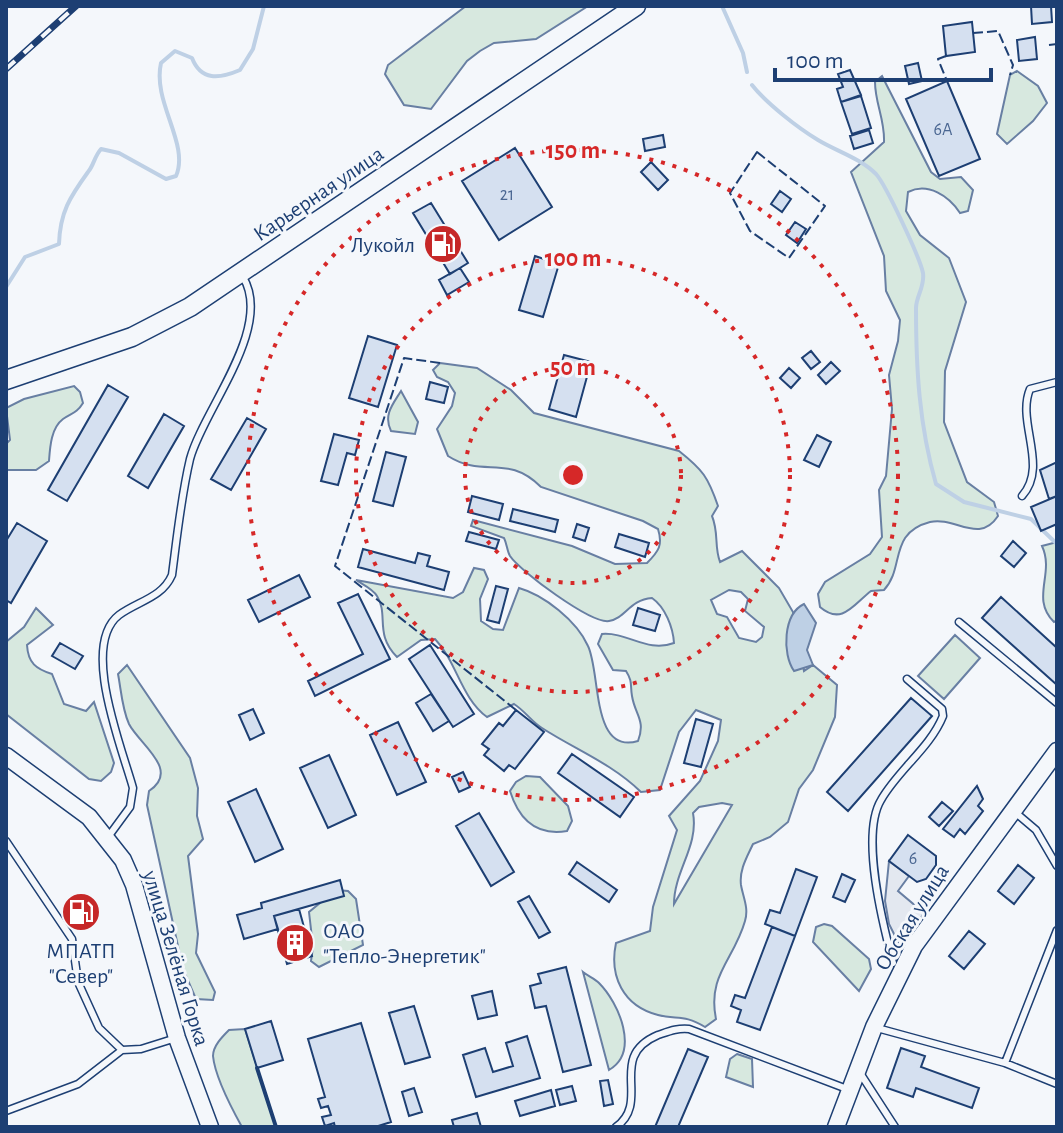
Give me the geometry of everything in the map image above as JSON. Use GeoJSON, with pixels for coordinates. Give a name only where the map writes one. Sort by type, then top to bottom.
{"type":"FeatureCollection","features":[{"type":"Feature","properties":{"kind":"main road","name":"Карьерная улица"},"geometry":{"type":"LineString","coordinates":[[6,380],[152,328],[241,274],[636,6]]}},
{"type":"Feature","properties":{"kind":"street","name":"Обская улица"},"geometry":{"type":"LineString","coordinates":[[838,1127],[874,1027],[920,936],[1057,751]]}},
{"type":"Feature","properties":{"kind":"street","name":"улица Зелёная Горка"},"geometry":{"type":"LineString","coordinates":[[6,756],[89,817],[108,837],[134,885],[177,1038],[210,1127]]}},
{"type":"Feature","properties":{"kind":"lane"},"geometry":{"type":"LineString","coordinates":[[108,837],[130,807],[133,788],[101,656],[107,633],[116,617],[166,590],[172,575],[191,458],[214,402],[229,383],[251,308],[250,292],[241,274]]}},
{"type":"Feature","properties":{"kind":"lane"},"geometry":{"type":"LineString","coordinates":[[1022,496],[1033,470],[1024,402],[1030,389],[1057,382]]}},
{"type":"Feature","properties":{"kind":"lane"},"geometry":{"type":"LineString","coordinates":[[959,622],[1057,703]]}},
{"type":"Feature","properties":{"kind":"lane"},"geometry":{"type":"LineString","coordinates":[[893,963],[882,916],[873,824],[881,799],[941,722],[944,713],[907,679]]}},
{"type":"Feature","properties":{"kind":"lane"},"geometry":{"type":"LineString","coordinates":[[1013,810],[1036,830],[1057,866]]}},
{"type":"Feature","properties":{"kind":"lane"},"geometry":{"type":"LineString","coordinates":[[6,841],[72,939],[83,994],[99,1028],[122,1050]]}},
{"type":"Feature","properties":{"kind":"lane"},"geometry":{"type":"LineString","coordinates":[[1005,1063],[1057,930]]}},
{"type":"Feature","properties":{"kind":"lane"},"geometry":{"type":"LineString","coordinates":[[874,1027],[1005,1063],[1057,1084]]}},
{"type":"Feature","properties":{"kind":"lane"},"geometry":{"type":"LineString","coordinates":[[616,1127],[628,1117],[632,1101],[630,1081],[634,1052],[645,1041],[676,1028],[689,1029],[850,1090]]}},
{"type":"Feature","properties":{"kind":"lane"},"geometry":{"type":"LineString","coordinates":[[6,1111],[78,1084],[122,1050],[141,1049],[177,1038]]}},
{"type":"Feature","properties":{"kind":"lane"},"geometry":{"type":"LineString","coordinates":[[858,1069],[895,1127]]}},
{"type":"Feature","properties":{"kind":"shaded area"},"geometry":{"type":"Polygon","coordinates":[[[466,6],[588,6],[536,39],[494,43],[480,51],[467,61],[431,109],[404,105],[385,74],[388,65],[466,6]]]}},
{"type":"Feature","properties":{"kind":"shaded area"},"geometry":{"type":"Polygon","coordinates":[[[1017,71],[1038,86],[1047,103],[1033,121],[1007,144],[997,134],[1010,75],[1017,71]]]}},
{"type":"Feature","properties":{"kind":"shaded area"},"geometry":{"type":"Polygon","coordinates":[[[882,76],[931,172],[940,179],[961,177],[973,190],[968,211],[960,213],[937,192],[916,189],[908,192],[906,211],[920,235],[949,258],[966,302],[945,371],[944,422],[967,482],[994,502],[998,516],[983,528],[966,528],[939,521],[917,527],[903,543],[894,572],[884,590],[871,591],[847,611],[835,614],[820,607],[818,594],[825,582],[870,554],[882,537],[879,490],[886,476],[892,409],[889,375],[900,320],[886,291],[884,256],[851,172],[884,142],[875,82],[882,76]]]}},
{"type":"Feature","properties":{"kind":"shaded area"},"geometry":{"type":"Polygon","coordinates":[[[440,363],[477,368],[511,390],[534,413],[679,451],[704,475],[718,506],[712,516],[720,562],[742,551],[779,588],[793,612],[804,671],[813,665],[837,685],[835,717],[813,770],[799,789],[788,822],[770,837],[753,844],[744,864],[741,885],[746,907],[745,921],[718,979],[714,1004],[716,1019],[705,1027],[686,1019],[658,1015],[636,1005],[621,988],[614,955],[616,943],[650,931],[653,907],[677,830],[669,816],[700,781],[718,741],[721,720],[696,710],[679,732],[660,790],[641,792],[605,765],[538,726],[514,704],[487,717],[471,700],[449,658],[435,639],[421,640],[397,657],[386,640],[377,596],[356,580],[453,598],[463,592],[474,568],[484,570],[488,579],[480,599],[481,621],[493,629],[503,630],[519,588],[539,596],[576,627],[588,646],[600,709],[612,736],[623,742],[638,741],[640,723],[633,703],[630,678],[626,671],[613,670],[598,644],[602,634],[655,646],[674,643],[670,624],[661,607],[652,598],[644,599],[615,619],[600,620],[572,606],[527,573],[510,556],[504,538],[471,526],[473,520],[572,546],[615,564],[647,563],[659,548],[658,529],[643,521],[541,487],[517,471],[473,466],[448,456],[437,429],[452,406],[455,393],[448,382],[437,377],[433,370],[440,363]],[[729,590],[711,600],[717,614],[727,617],[739,638],[756,642],[762,637],[764,627],[745,611],[748,599],[741,592],[729,590]],[[722,803],[699,807],[693,813],[693,836],[678,880],[674,904],[732,805],[722,803]]]}},
{"type":"Feature","properties":{"kind":"shaded area"},"geometry":{"type":"Polygon","coordinates":[[[74,386],[80,392],[83,403],[56,427],[49,461],[36,470],[6,470],[6,444],[10,440],[6,408],[24,399],[74,386]]]}},
{"type":"Feature","properties":{"kind":"shaded area"},"geometry":{"type":"Polygon","coordinates":[[[401,391],[418,422],[415,434],[391,431],[389,425],[390,410],[401,391]]]}},
{"type":"Feature","properties":{"kind":"shaded area"},"geometry":{"type":"Polygon","coordinates":[[[1057,542],[1057,620],[1054,622],[1044,604],[1046,566],[1042,546],[1057,542]]]}},
{"type":"Feature","properties":{"kind":"shaded area"},"geometry":{"type":"Polygon","coordinates":[[[36,608],[53,625],[27,645],[29,656],[37,667],[52,674],[64,704],[86,711],[94,702],[114,763],[111,772],[101,781],[89,779],[6,714],[6,642],[24,627],[36,608]]]}},
{"type":"Feature","properties":{"kind":"shaded area"},"geometry":{"type":"Polygon","coordinates":[[[955,635],[980,658],[944,699],[918,676],[955,635]]]}},
{"type":"Feature","properties":{"kind":"shaded area"},"geometry":{"type":"Polygon","coordinates":[[[127,665],[190,758],[198,788],[197,816],[203,839],[188,856],[198,934],[196,953],[215,992],[213,1000],[196,999],[183,969],[147,805],[149,791],[158,783],[161,774],[155,757],[129,724],[123,706],[118,674],[127,665]]]}},
{"type":"Feature","properties":{"kind":"shaded area"},"geometry":{"type":"Polygon","coordinates":[[[526,776],[540,777],[568,806],[572,821],[567,831],[538,828],[518,810],[510,791],[516,782],[526,776]]]}},
{"type":"Feature","properties":{"kind":"shaded area"},"geometry":{"type":"Polygon","coordinates":[[[889,861],[909,876],[898,891],[924,913],[901,948],[889,924],[885,901],[889,861]]]}},
{"type":"Feature","properties":{"kind":"shaded area"},"geometry":{"type":"Polygon","coordinates":[[[336,890],[348,891],[356,899],[363,945],[319,967],[311,961],[313,947],[309,912],[336,890]]]}},
{"type":"Feature","properties":{"kind":"shaded area"},"geometry":{"type":"Polygon","coordinates":[[[824,924],[832,926],[869,959],[871,969],[859,991],[813,942],[816,927],[824,924]]]}},
{"type":"Feature","properties":{"kind":"shaded area"},"geometry":{"type":"Polygon","coordinates":[[[583,972],[606,992],[623,1027],[623,1052],[609,1070],[583,972]]]}},
{"type":"Feature","properties":{"kind":"shaded area"},"geometry":{"type":"Polygon","coordinates":[[[245,1029],[276,1127],[242,1127],[217,1073],[213,1056],[216,1045],[229,1030],[245,1029]]]}},
{"type":"Feature","properties":{"kind":"shaded area"},"geometry":{"type":"Polygon","coordinates":[[[737,1054],[752,1059],[753,1087],[726,1077],[730,1059],[737,1054]]]}},
{"type":"Feature","properties":{"kind":"water"},"geometry":{"type":"Polygon","coordinates":[[[804,604],[816,623],[807,650],[813,665],[794,671],[786,645],[788,625],[797,609],[804,604]]]}},
{"type":"Feature","properties":{"kind":"building"},"geometry":{"type":"Polygon","coordinates":[[[1031,6],[1051,6],[1052,22],[1032,24],[1031,6]]]}},
{"type":"Feature","properties":{"kind":"building"},"geometry":{"type":"Polygon","coordinates":[[[972,22],[975,52],[946,56],[943,26],[972,22]]]}},
{"type":"Feature","properties":{"kind":"building"},"geometry":{"type":"Polygon","coordinates":[[[1035,37],[1037,59],[1019,61],[1017,40],[1035,37]]]}},
{"type":"Feature","properties":{"kind":"building"},"geometry":{"type":"Polygon","coordinates":[[[918,63],[922,81],[909,84],[905,66],[918,63]]]}},
{"type":"Feature","properties":{"kind":"building"},"geometry":{"type":"Polygon","coordinates":[[[850,70],[861,95],[841,102],[837,89],[843,87],[838,74],[850,70]]]}},
{"type":"Feature","properties":{"kind":"building"},"geometry":{"type":"Polygon","coordinates":[[[947,81],[980,159],[939,176],[906,99],[947,81]]]}},
{"type":"Feature","properties":{"kind":"building"},"geometry":{"type":"Polygon","coordinates":[[[861,96],[871,128],[852,134],[841,102],[861,96]]]}},
{"type":"Feature","properties":{"kind":"building"},"geometry":{"type":"Polygon","coordinates":[[[869,130],[873,143],[854,149],[850,136],[869,130]]]}},
{"type":"Feature","properties":{"kind":"building"},"geometry":{"type":"Polygon","coordinates":[[[663,135],[665,147],[645,151],[643,139],[663,135]]]}},
{"type":"Feature","properties":{"kind":"building"},"geometry":{"type":"Polygon","coordinates":[[[515,148],[552,207],[499,240],[462,181],[515,148]]]}},
{"type":"Feature","properties":{"kind":"building"},"geometry":{"type":"Polygon","coordinates":[[[651,162],[668,180],[658,190],[641,172],[651,162]]]}},
{"type":"Feature","properties":{"kind":"building"},"geometry":{"type":"Polygon","coordinates":[[[780,191],[791,199],[782,212],[771,204],[780,191]]]}},
{"type":"Feature","properties":{"kind":"building"},"geometry":{"type":"Polygon","coordinates":[[[431,203],[468,263],[450,274],[413,213],[431,203]]]}},
{"type":"Feature","properties":{"kind":"building"},"geometry":{"type":"Polygon","coordinates":[[[795,222],[806,229],[797,243],[786,235],[795,222]]]}},
{"type":"Feature","properties":{"kind":"building"},"geometry":{"type":"Polygon","coordinates":[[[535,256],[559,264],[543,317],[519,310],[535,256]]]}},
{"type":"Feature","properties":{"kind":"building"},"geometry":{"type":"Polygon","coordinates":[[[460,268],[469,282],[447,295],[439,280],[460,268]]]}},
{"type":"Feature","properties":{"kind":"building"},"geometry":{"type":"Polygon","coordinates":[[[368,336],[397,345],[378,407],[349,398],[368,336]]]}},
{"type":"Feature","properties":{"kind":"building"},"geometry":{"type":"Polygon","coordinates":[[[811,351],[820,362],[811,369],[802,358],[811,351]]]}},
{"type":"Feature","properties":{"kind":"building"},"geometry":{"type":"Polygon","coordinates":[[[564,355],[591,362],[576,417],[549,409],[564,355]]]}},
{"type":"Feature","properties":{"kind":"building"},"geometry":{"type":"Polygon","coordinates":[[[831,362],[840,371],[826,384],[818,375],[831,362]]]}},
{"type":"Feature","properties":{"kind":"building"},"geometry":{"type":"Polygon","coordinates":[[[789,368],[800,378],[791,388],[780,378],[789,368]]]}},
{"type":"Feature","properties":{"kind":"building"},"geometry":{"type":"Polygon","coordinates":[[[430,382],[448,387],[444,403],[426,399],[430,382]]]}},
{"type":"Feature","properties":{"kind":"building"},"geometry":{"type":"Polygon","coordinates":[[[108,385],[128,397],[67,501],[48,490],[108,385]]]}},
{"type":"Feature","properties":{"kind":"building"},"geometry":{"type":"Polygon","coordinates":[[[164,414],[184,426],[148,488],[128,476],[164,414]]]}},
{"type":"Feature","properties":{"kind":"building"},"geometry":{"type":"Polygon","coordinates":[[[247,418],[266,429],[231,490],[211,479],[247,418]]]}},
{"type":"Feature","properties":{"kind":"building"},"geometry":{"type":"Polygon","coordinates":[[[334,434],[359,440],[355,455],[347,453],[338,485],[321,481],[334,434]]]}},
{"type":"Feature","properties":{"kind":"building"},"geometry":{"type":"Polygon","coordinates":[[[817,435],[831,442],[819,467],[804,460],[817,435]]]}},
{"type":"Feature","properties":{"kind":"building"},"geometry":{"type":"Polygon","coordinates":[[[386,452],[406,457],[393,506],[373,501],[386,452]]]}},
{"type":"Feature","properties":{"kind":"building"},"geometry":{"type":"Polygon","coordinates":[[[1057,462],[1057,496],[1049,499],[1040,470],[1057,462]]]}},
{"type":"Feature","properties":{"kind":"building"},"geometry":{"type":"Polygon","coordinates":[[[472,496],[503,504],[499,520],[468,512],[472,496]]]}},
{"type":"Feature","properties":{"kind":"building"},"geometry":{"type":"Polygon","coordinates":[[[1057,496],[1057,524],[1041,531],[1031,507],[1057,496]]]}},
{"type":"Feature","properties":{"kind":"building"},"geometry":{"type":"Polygon","coordinates":[[[513,509],[558,520],[555,532],[510,521],[513,509]]]}},
{"type":"Feature","properties":{"kind":"building"},"geometry":{"type":"Polygon","coordinates":[[[17,523],[47,541],[11,603],[6,600],[6,541],[17,523]]]}},
{"type":"Feature","properties":{"kind":"building"},"geometry":{"type":"Polygon","coordinates":[[[577,524],[589,528],[585,541],[573,537],[577,524]]]}},
{"type":"Feature","properties":{"kind":"building"},"geometry":{"type":"Polygon","coordinates":[[[469,532],[499,540],[496,549],[466,541],[469,532]]]}},
{"type":"Feature","properties":{"kind":"building"},"geometry":{"type":"Polygon","coordinates":[[[619,534],[649,543],[645,557],[615,547],[619,534]]]}},
{"type":"Feature","properties":{"kind":"building"},"geometry":{"type":"Polygon","coordinates":[[[1013,541],[1026,553],[1014,567],[1001,556],[1013,541]]]}},
{"type":"Feature","properties":{"kind":"building"},"geometry":{"type":"Polygon","coordinates":[[[363,549],[415,563],[418,553],[430,556],[427,566],[449,572],[444,590],[358,567],[363,549]]]}},
{"type":"Feature","properties":{"kind":"building"},"geometry":{"type":"Polygon","coordinates":[[[299,575],[310,597],[259,622],[248,600],[299,575]]]}},
{"type":"Feature","properties":{"kind":"building"},"geometry":{"type":"Polygon","coordinates":[[[496,586],[508,589],[499,623],[487,620],[496,586]]]}},
{"type":"Feature","properties":{"kind":"building"},"geometry":{"type":"Polygon","coordinates":[[[358,594],[390,659],[315,696],[308,681],[363,654],[338,603],[358,594]]]}},
{"type":"Feature","properties":{"kind":"building"},"geometry":{"type":"Polygon","coordinates":[[[1001,597],[1057,648],[1057,685],[982,618],[1001,597]]]}},
{"type":"Feature","properties":{"kind":"building"},"geometry":{"type":"Polygon","coordinates":[[[638,608],[660,615],[655,631],[633,625],[638,608]]]}},
{"type":"Feature","properties":{"kind":"building"},"geometry":{"type":"Polygon","coordinates":[[[60,643],[83,656],[75,669],[52,656],[60,643]]]}},
{"type":"Feature","properties":{"kind":"building"},"geometry":{"type":"Polygon","coordinates":[[[430,645],[474,714],[453,727],[409,659],[430,645]]]}},
{"type":"Feature","properties":{"kind":"building"},"geometry":{"type":"Polygon","coordinates":[[[431,694],[449,721],[433,731],[416,703],[431,694]]]}},
{"type":"Feature","properties":{"kind":"building"},"geometry":{"type":"Polygon","coordinates":[[[911,698],[932,716],[848,811],[827,792],[911,698]]]}},
{"type":"Feature","properties":{"kind":"building"},"geometry":{"type":"Polygon","coordinates":[[[253,709],[264,733],[250,740],[239,715],[253,709]]]}},
{"type":"Feature","properties":{"kind":"building"},"geometry":{"type":"Polygon","coordinates":[[[516,710],[544,732],[515,769],[509,765],[504,771],[484,755],[489,749],[482,744],[499,723],[503,726],[516,710]]]}},
{"type":"Feature","properties":{"kind":"building"},"geometry":{"type":"Polygon","coordinates":[[[696,719],[713,724],[701,767],[684,763],[696,719]]]}},
{"type":"Feature","properties":{"kind":"building"},"geometry":{"type":"Polygon","coordinates":[[[398,722],[426,782],[397,795],[370,735],[398,722]]]}},
{"type":"Feature","properties":{"kind":"building"},"geometry":{"type":"Polygon","coordinates":[[[572,754],[634,797],[620,817],[558,773],[572,754]]]}},
{"type":"Feature","properties":{"kind":"building"},"geometry":{"type":"Polygon","coordinates":[[[329,755],[356,815],[328,828],[300,768],[329,755]]]}},
{"type":"Feature","properties":{"kind":"building"},"geometry":{"type":"Polygon","coordinates":[[[463,772],[470,787],[459,792],[452,777],[463,772]]]}},
{"type":"Feature","properties":{"kind":"building"},"geometry":{"type":"Polygon","coordinates":[[[977,786],[983,799],[978,806],[983,811],[965,834],[960,829],[954,837],[943,829],[977,786]]]}},
{"type":"Feature","properties":{"kind":"building"},"geometry":{"type":"Polygon","coordinates":[[[256,789],[283,849],[255,862],[228,802],[256,789]]]}},
{"type":"Feature","properties":{"kind":"building"},"geometry":{"type":"Polygon","coordinates":[[[942,802],[953,811],[939,826],[929,817],[942,802]]]}},
{"type":"Feature","properties":{"kind":"building"},"geometry":{"type":"Polygon","coordinates":[[[479,813],[514,872],[491,886],[456,826],[479,813]]]}},
{"type":"Feature","properties":{"kind":"building"},"geometry":{"type":"Polygon","coordinates":[[[908,835],[936,856],[936,865],[926,879],[917,882],[889,861],[908,835]]]}},
{"type":"Feature","properties":{"kind":"building"},"geometry":{"type":"Polygon","coordinates":[[[577,862],[617,890],[609,902],[569,874],[577,862]]]}},
{"type":"Feature","properties":{"kind":"building"},"geometry":{"type":"Polygon","coordinates":[[[1018,865],[1034,878],[1014,904],[998,891],[1018,865]]]}},
{"type":"Feature","properties":{"kind":"building"},"geometry":{"type":"Polygon","coordinates":[[[796,869],[817,877],[795,936],[765,924],[770,910],[780,913],[796,869]]]}},
{"type":"Feature","properties":{"kind":"building"},"geometry":{"type":"Polygon","coordinates":[[[842,874],[855,880],[845,902],[833,897],[842,874]]]}},
{"type":"Feature","properties":{"kind":"building"},"geometry":{"type":"Polygon","coordinates":[[[340,880],[344,896],[274,916],[278,929],[244,939],[237,915],[262,908],[261,903],[340,880]]]}},
{"type":"Feature","properties":{"kind":"building"},"geometry":{"type":"Polygon","coordinates":[[[529,896],[550,932],[539,938],[518,902],[529,896]]]}},
{"type":"Feature","properties":{"kind":"building","name":"ОАО \"Тепло-Энергетик\""},"geometry":{"type":"Polygon","coordinates":[[[299,909],[312,956],[287,964],[274,916],[299,909]]]}},
{"type":"Feature","properties":{"kind":"building"},"geometry":{"type":"Polygon","coordinates":[[[772,927],[795,936],[760,1030],[737,1022],[741,1010],[731,1006],[735,995],[745,998],[772,927]]]}},
{"type":"Feature","properties":{"kind":"building"},"geometry":{"type":"Polygon","coordinates":[[[969,931],[985,944],[964,969],[949,956],[969,931]]]}},
{"type":"Feature","properties":{"kind":"building"},"geometry":{"type":"Polygon","coordinates":[[[566,967],[591,1065],[563,1072],[546,1006],[535,1008],[530,986],[541,983],[538,974],[566,967]]]}},
{"type":"Feature","properties":{"kind":"building"},"geometry":{"type":"Polygon","coordinates":[[[492,991],[497,1015],[478,1019],[472,996],[492,991]]]}},
{"type":"Feature","properties":{"kind":"building"},"geometry":{"type":"Polygon","coordinates":[[[414,1006],[430,1057],[405,1064],[389,1013],[414,1006]]]}},
{"type":"Feature","properties":{"kind":"building"},"geometry":{"type":"Polygon","coordinates":[[[271,1021],[283,1060],[257,1068],[245,1029],[271,1021]]]}},
{"type":"Feature","properties":{"kind":"building"},"geometry":{"type":"Polygon","coordinates":[[[361,1023],[391,1122],[375,1127],[335,1127],[334,1123],[325,1126],[322,1117],[331,1115],[328,1106],[321,1108],[318,1099],[325,1097],[308,1039],[361,1023]]]}},
{"type":"Feature","properties":{"kind":"building"},"geometry":{"type":"Polygon","coordinates":[[[527,1036],[540,1078],[476,1097],[463,1055],[485,1048],[493,1072],[513,1066],[506,1043],[527,1036]]]}},
{"type":"Feature","properties":{"kind":"building"},"geometry":{"type":"Polygon","coordinates":[[[901,1048],[925,1056],[921,1067],[979,1088],[972,1108],[916,1088],[913,1097],[887,1088],[901,1048]]]}},
{"type":"Feature","properties":{"kind":"building"},"geometry":{"type":"Polygon","coordinates":[[[688,1049],[708,1057],[678,1127],[655,1127],[688,1049]]]}},
{"type":"Feature","properties":{"kind":"building"},"geometry":{"type":"Polygon","coordinates":[[[608,1080],[613,1104],[604,1106],[600,1081],[608,1080]]]}},
{"type":"Feature","properties":{"kind":"building"},"geometry":{"type":"Polygon","coordinates":[[[572,1086],[576,1101],[560,1105],[556,1090],[572,1086]]]}},
{"type":"Feature","properties":{"kind":"building"},"geometry":{"type":"Polygon","coordinates":[[[414,1088],[422,1112],[409,1116],[402,1092],[414,1088]]]}},
{"type":"Feature","properties":{"kind":"building"},"geometry":{"type":"Polygon","coordinates":[[[551,1090],[555,1106],[520,1116],[515,1101],[551,1090]]]}},
{"type":"Feature","properties":{"kind":"building"},"geometry":{"type":"Polygon","coordinates":[[[477,1113],[481,1127],[454,1127],[452,1120],[477,1113]]]}},
{"type":"Feature","properties":{"kind":"waterway"},"geometry":{"type":"LineString","coordinates":[[6,287],[25,257],[59,244],[67,205],[101,149],[119,153],[166,179],[176,176],[178,150],[162,93],[161,63],[175,51],[192,58],[200,71],[212,76],[240,70],[253,49],[264,6]]}},
{"type":"Feature","properties":{"kind":"waterway"},"geometry":{"type":"LineString","coordinates":[[722,6],[743,53],[747,72]]}},
{"type":"Feature","properties":{"kind":"waterway"},"geometry":{"type":"LineString","coordinates":[[752,85],[801,129],[863,163],[876,174],[902,222],[923,273],[916,308],[918,374],[922,418],[936,484],[964,502],[1031,519],[1057,544]]}},
{"type":"Feature","properties":{"kind":"railway"},"geometry":{"type":"LineString","coordinates":[[6,69],[76,6]]}},
{"type":"Feature","properties":{"kind":"fence"},"geometry":{"type":"LineString","coordinates":[[973,33],[998,31],[1013,65],[1010,75]]}},
{"type":"Feature","properties":{"kind":"fence"},"geometry":{"type":"LineString","coordinates":[[1049,45],[1057,44]]}},
{"type":"Feature","properties":{"kind":"fence"},"geometry":{"type":"LineString","coordinates":[[946,56],[938,59],[947,81]]}},
{"type":"Feature","properties":{"kind":"fence"},"geometry":{"type":"LineString","coordinates":[[757,152],[825,206],[789,258],[750,231],[730,193],[757,152]]}},
{"type":"Feature","properties":{"kind":"fence"},"geometry":{"type":"LineString","coordinates":[[440,363],[404,358],[335,566],[516,710]]}},
{"type":"Feature","properties":{"kind":"wall"},"geometry":{"type":"LineString","coordinates":[[257,1068],[276,1127]]}},
{"type":"Feature","properties":{"kind":"place","name":"Лукойл"},"geometry":{"type":"Point","coordinates":[443,244]}},
{"type":"Feature","properties":{"kind":"place","name":"МПАТП \"Север\""},"geometry":{"type":"Point","coordinates":[81,912]}},
{"type":"Feature","properties":{"kind":"place","name":"ОАО \"Тепло-Энергетик\""},"geometry":{"type":"Point","coordinates":[295,943]}}]}
